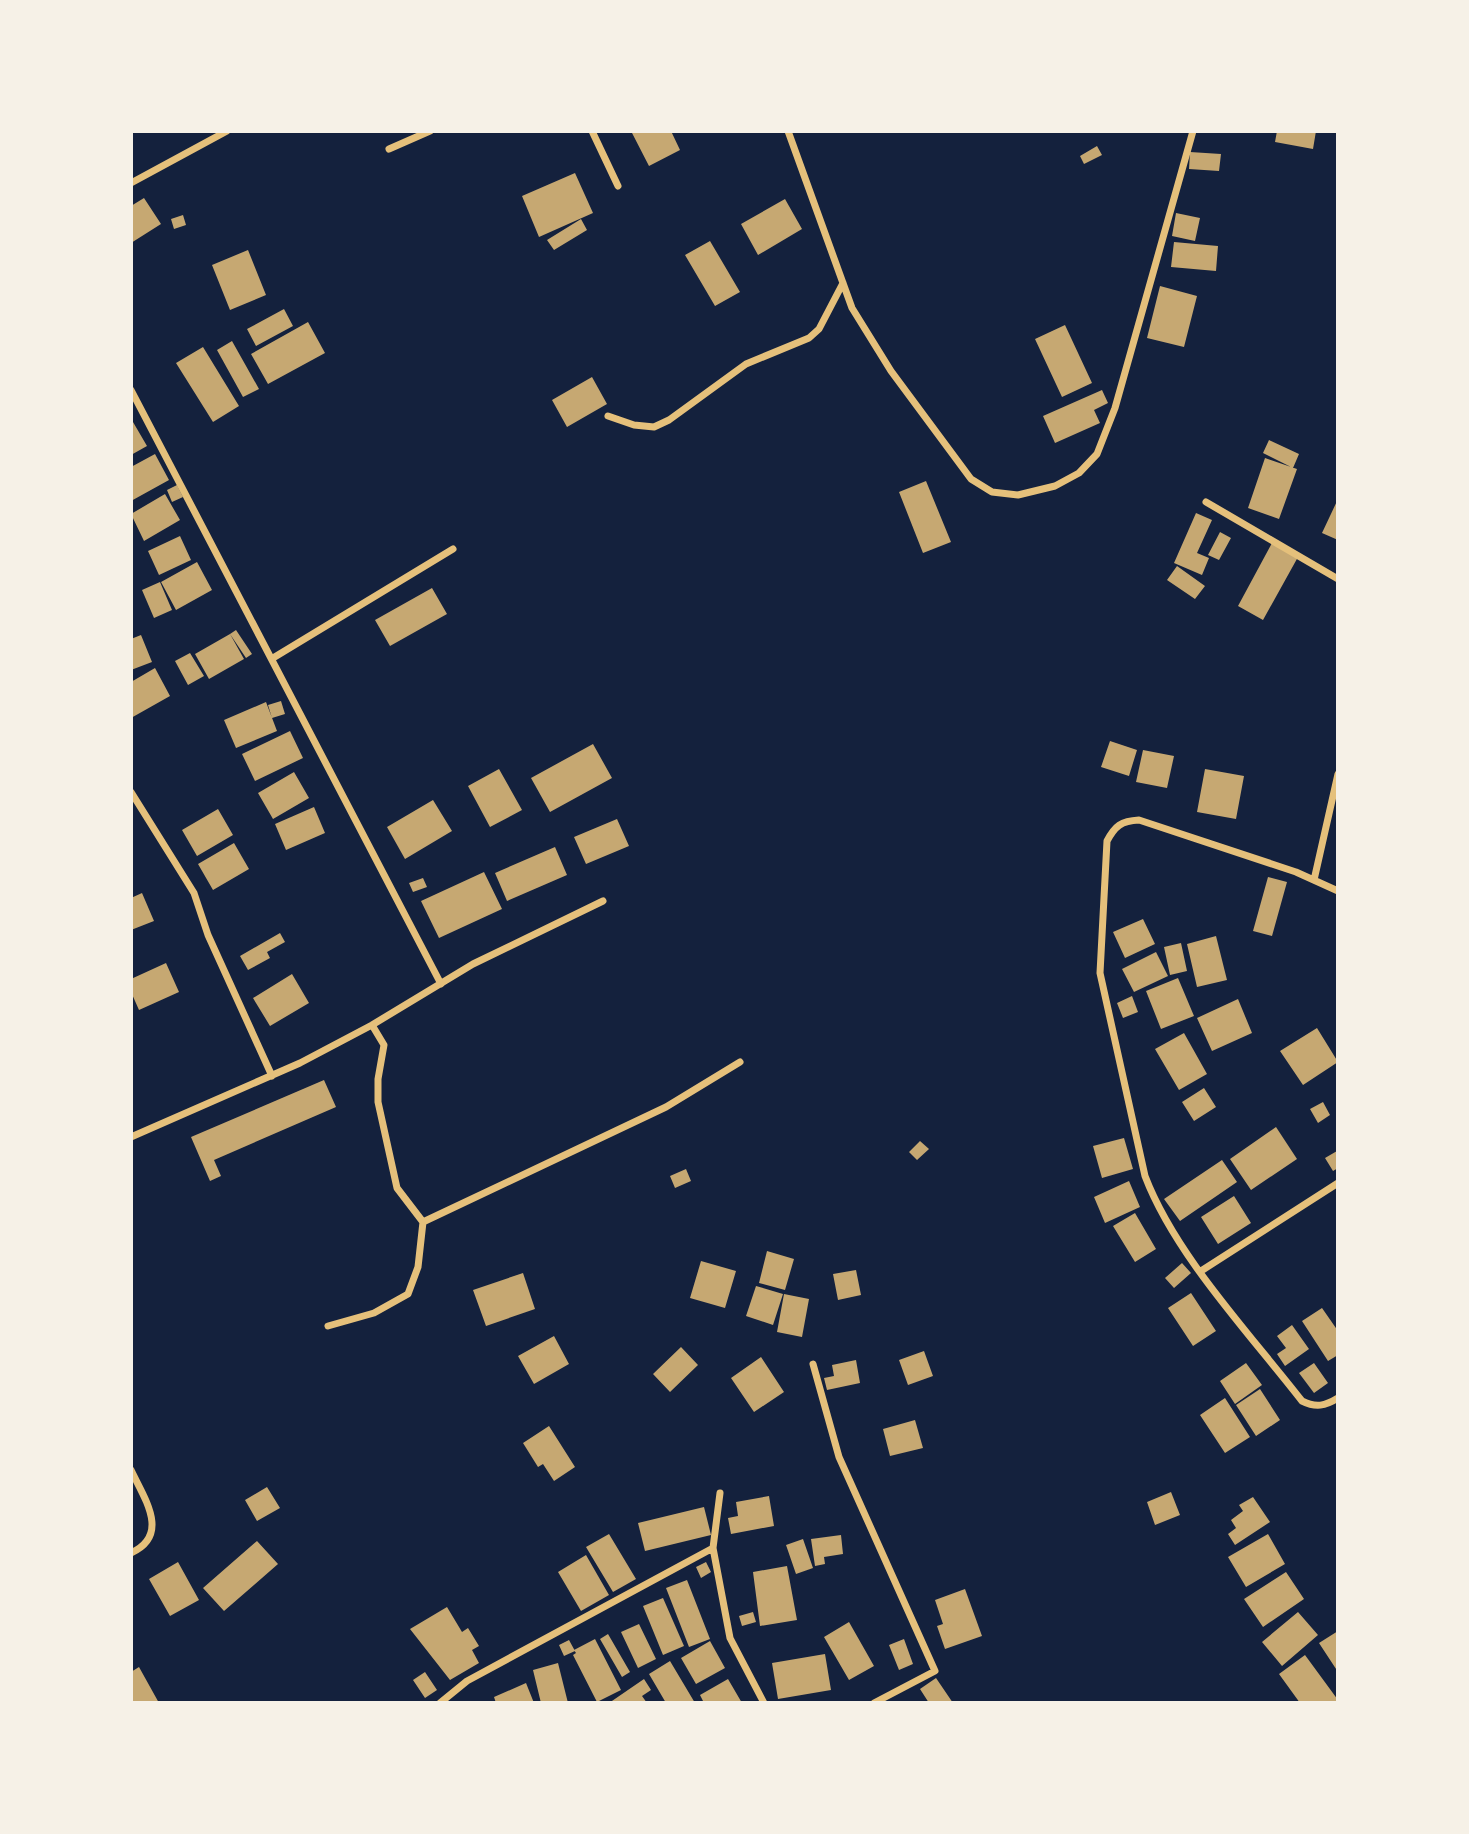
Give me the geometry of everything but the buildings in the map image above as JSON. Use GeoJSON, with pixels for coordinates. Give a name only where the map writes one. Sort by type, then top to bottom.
{"type":"FeatureCollection","features":[{"type":"Feature","properties":{"kind":"street"},"geometry":{"type":"LineString","coordinates":[[131,183],[227,131]]}},
{"type":"Feature","properties":{"kind":"street"},"geometry":{"type":"LineString","coordinates":[[389,149],[430,131]]}},
{"type":"Feature","properties":{"kind":"street"},"geometry":{"type":"LineString","coordinates":[[592,131],[618,186]]}},
{"type":"Feature","properties":{"kind":"street"},"geometry":{"type":"LineString","coordinates":[[788,131],[852,308],[891,371],[934,425],[971,479],[992,492],[1018,495],[1055,486],[1079,473],[1097,454],[1108,431],[1193,131]]}},
{"type":"Feature","properties":{"kind":"street"},"geometry":{"type":"LineString","coordinates":[[608,416],[634,425],[654,427],[669,420],[746,364],[809,338],[819,329],[844,283]]}},
{"type":"Feature","properties":{"kind":"street"},"geometry":{"type":"LineString","coordinates":[[131,390],[441,984]]}},
{"type":"Feature","properties":{"kind":"street"},"geometry":{"type":"LineString","coordinates":[[1206,502],[1338,579]]}},
{"type":"Feature","properties":{"kind":"street"},"geometry":{"type":"LineString","coordinates":[[273,658],[453,549]]}},
{"type":"Feature","properties":{"kind":"street"},"geometry":{"type":"LineString","coordinates":[[1314,880],[1338,774]]}},
{"type":"Feature","properties":{"kind":"street"},"geometry":{"type":"LineString","coordinates":[[131,792],[194,893],[219,960],[272,1076]]}},
{"type":"Feature","properties":{"kind":"street"},"geometry":{"type":"LineString","coordinates":[[1338,891],[1314,880],[1139,820],[1126,821],[1115,827],[1107,841],[1100,973],[1145,1176],[1157,1208],[1201,1271],[1302,1401],[1313,1406],[1329,1404],[1338,1398]]}},
{"type":"Feature","properties":{"kind":"street"},"geometry":{"type":"LineString","coordinates":[[131,1137],[272,1076],[372,1025],[473,964],[603,901]]}},
{"type":"Feature","properties":{"kind":"street"},"geometry":{"type":"LineString","coordinates":[[328,1326],[374,1314],[408,1294],[418,1267],[424,1222],[397,1188],[379,1102],[378,1079],[384,1045],[372,1025]]}},
{"type":"Feature","properties":{"kind":"street"},"geometry":{"type":"LineString","coordinates":[[424,1222],[666,1107],[740,1062]]}},
{"type":"Feature","properties":{"kind":"street"},"geometry":{"type":"LineString","coordinates":[[1201,1271],[1338,1183]]}},
{"type":"Feature","properties":{"kind":"street"},"geometry":{"type":"LineString","coordinates":[[813,1364],[839,1457],[935,1671],[874,1703]]}},
{"type":"Feature","properties":{"kind":"street"},"geometry":{"type":"LineString","coordinates":[[131,1470],[152,1518],[154,1531],[147,1543],[131,1553]]}},
{"type":"Feature","properties":{"kind":"street"},"geometry":{"type":"LineString","coordinates":[[720,1493],[713,1548],[730,1638],[764,1703]]}},
{"type":"Feature","properties":{"kind":"street"},"geometry":{"type":"LineString","coordinates":[[440,1703],[467,1681],[713,1548]]}}]}
